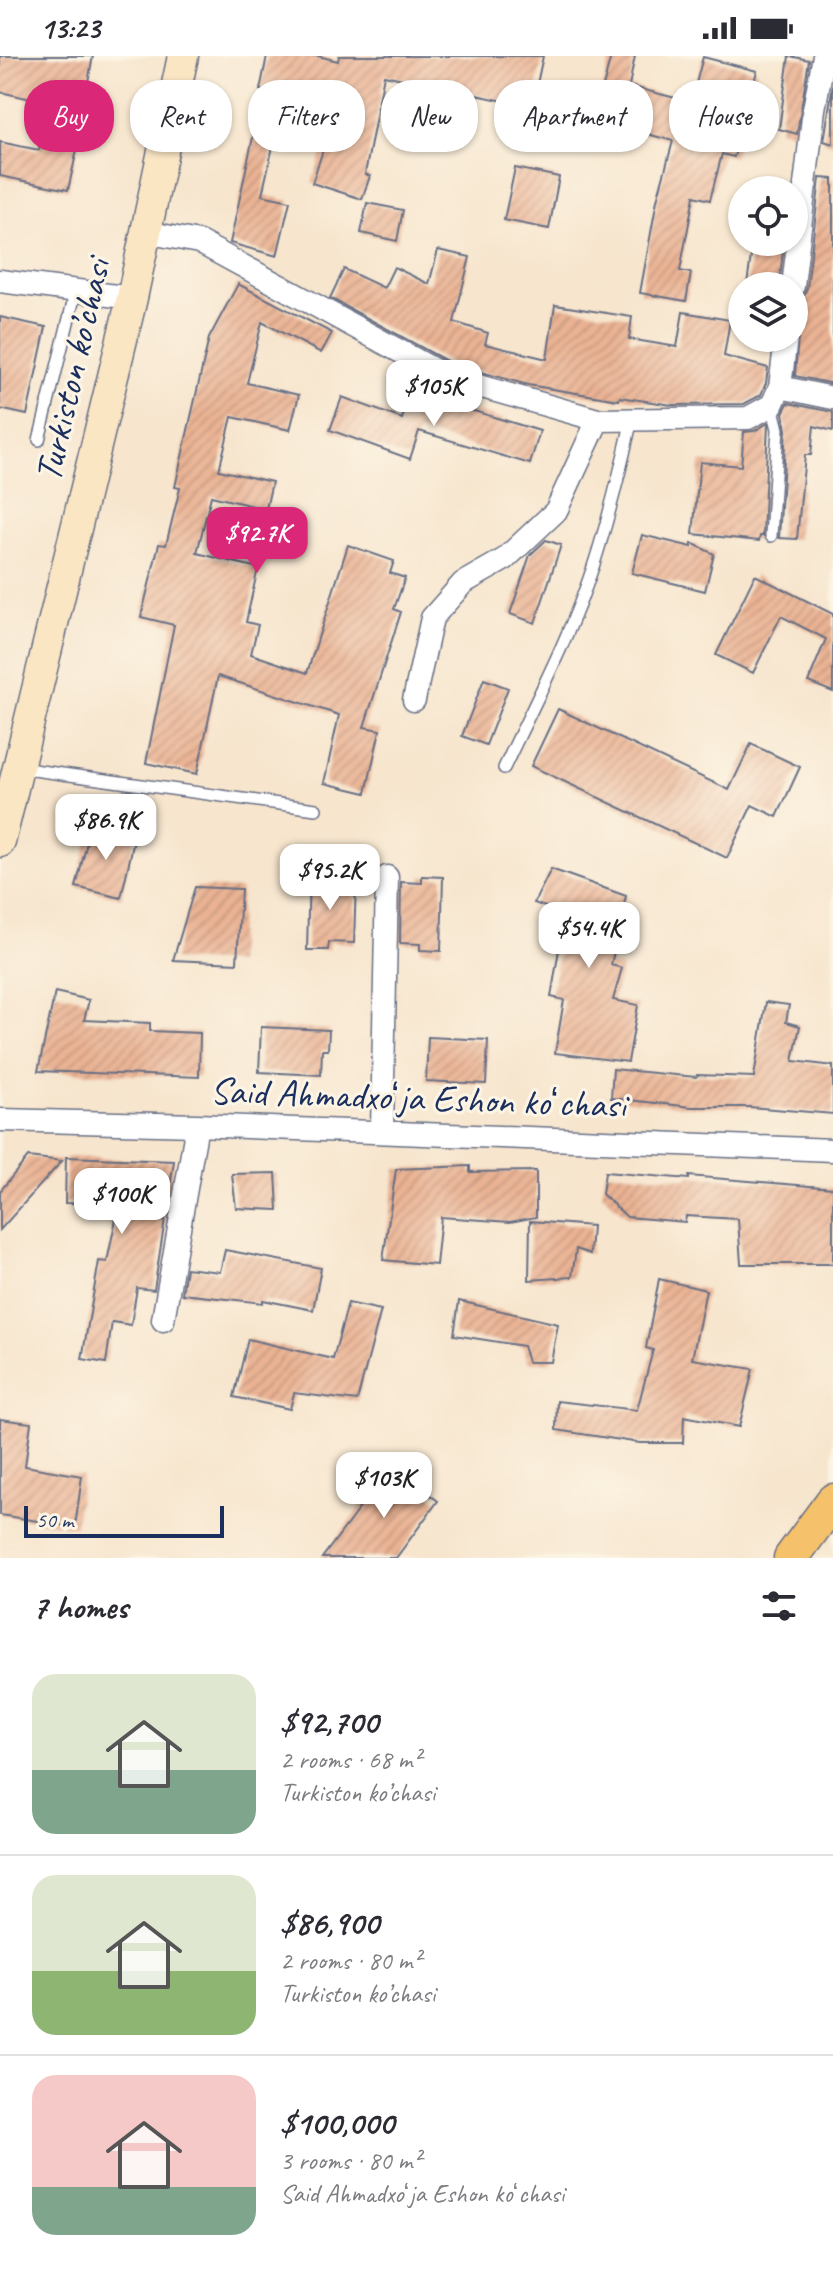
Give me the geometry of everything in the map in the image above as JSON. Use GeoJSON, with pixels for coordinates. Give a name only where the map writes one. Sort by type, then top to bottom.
{"type":"FeatureCollection","features":[{"type":"Feature","properties":{"kind":"main road","name":"Turkiston ko’chasi"},"geometry":{"type":"LineString","coordinates":[[0,842],[132,298],[183,56]]}},
{"type":"Feature","properties":{"kind":"main road"},"geometry":{"type":"LineString","coordinates":[[791,1558],[833,1501]]}},
{"type":"Feature","properties":{"kind":"street"},"geometry":{"type":"LineString","coordinates":[[795,272],[814,109],[824,56]]}},
{"type":"Feature","properties":{"kind":"street"},"geometry":{"type":"LineString","coordinates":[[145,232],[199,242],[447,377],[598,420],[748,418],[776,396],[833,398]]}},
{"type":"Feature","properties":{"kind":"street"},"geometry":{"type":"LineString","coordinates":[[0,281],[132,298]]}},
{"type":"Feature","properties":{"kind":"street"},"geometry":{"type":"LineString","coordinates":[[776,396],[784,352]]}},
{"type":"Feature","properties":{"kind":"street"},"geometry":{"type":"LineString","coordinates":[[414,700],[432,618],[463,583],[505,559],[556,511],[598,420]]}},
{"type":"Feature","properties":{"kind":"street"},"geometry":{"type":"LineString","coordinates":[[382,1132],[387,877]]}},
{"type":"Feature","properties":{"kind":"street","name":"Said Ahmadxoʻja Eshon koʻchasi"},"geometry":{"type":"LineString","coordinates":[[0,1120],[833,1150]]}},
{"type":"Feature","properties":{"kind":"street"},"geometry":{"type":"LineString","coordinates":[[163,1320],[197,1125]]}},
{"type":"Feature","properties":{"kind":"lane"},"geometry":{"type":"LineString","coordinates":[[39,440],[76,289]]}},
{"type":"Feature","properties":{"kind":"lane"},"geometry":{"type":"LineString","coordinates":[[771,536],[778,429],[776,396]]}},
{"type":"Feature","properties":{"kind":"lane"},"geometry":{"type":"LineString","coordinates":[[504,768],[549,673],[592,569],[614,496],[632,418]]}},
{"type":"Feature","properties":{"kind":"lane"},"geometry":{"type":"LineString","coordinates":[[18,768],[316,809]]}},
{"type":"Feature","properties":{"kind":"building"},"geometry":{"type":"Polygon","coordinates":[[[0,56],[93,56],[88,80],[24,80],[24,97],[0,92],[0,56]]]}},
{"type":"Feature","properties":{"kind":"building"},"geometry":{"type":"Polygon","coordinates":[[[267,56],[318,56],[338,61],[339,56],[543,56],[538,80],[494,80],[494,99],[478,95],[478,80],[407,80],[384,75],[365,174],[370,176],[362,199],[312,183],[322,152],[365,152],[365,80],[262,80],[267,56]]]}},
{"type":"Feature","properties":{"kind":"building"},"geometry":{"type":"Polygon","coordinates":[[[611,56],[635,56],[630,80],[605,80],[611,56]]]}},
{"type":"Feature","properties":{"kind":"building"},"geometry":{"type":"Polygon","coordinates":[[[789,56],[809,60],[797,134],[779,129],[789,56]]]}},
{"type":"Feature","properties":{"kind":"building"},"geometry":{"type":"Polygon","coordinates":[[[703,57],[757,71],[755,80],[697,80],[703,57]]]}},
{"type":"Feature","properties":{"kind":"building"},"geometry":{"type":"Polygon","coordinates":[[[833,84],[833,144],[824,141],[833,84]]]}},
{"type":"Feature","properties":{"kind":"building"},"geometry":{"type":"Polygon","coordinates":[[[653,92],[669,96],[669,140],[653,136],[653,92]]]}},
{"type":"Feature","properties":{"kind":"building"},"geometry":{"type":"Polygon","coordinates":[[[0,142],[24,147],[24,152],[77,152],[68,190],[0,176],[0,142]]]}},
{"type":"Feature","properties":{"kind":"building"},"geometry":{"type":"Polygon","coordinates":[[[250,152],[272,152],[262,195],[290,201],[277,256],[230,243],[250,152]]]}},
{"type":"Feature","properties":{"kind":"building"},"geometry":{"type":"Polygon","coordinates":[[[670,152],[735,152],[734,157],[722,154],[710,200],[694,196],[680,271],[691,273],[686,301],[640,293],[657,200],[670,152]]]}},
{"type":"Feature","properties":{"kind":"building"},"geometry":{"type":"Polygon","coordinates":[[[515,168],[559,177],[549,229],[504,220],[515,168]]]}},
{"type":"Feature","properties":{"kind":"building"},"geometry":{"type":"Polygon","coordinates":[[[820,178],[833,179],[833,384],[795,376],[797,352],[808,352],[808,280],[820,178]]]}},
{"type":"Feature","properties":{"kind":"building"},"geometry":{"type":"Polygon","coordinates":[[[367,203],[403,210],[397,241],[361,233],[367,203]]]}},
{"type":"Feature","properties":{"kind":"building"},"geometry":{"type":"Polygon","coordinates":[[[438,250],[470,257],[454,322],[488,333],[485,344],[547,359],[555,305],[632,317],[629,339],[677,347],[683,312],[728,320],[724,356],[768,368],[766,383],[761,395],[744,404],[672,405],[528,385],[452,364],[330,298],[344,269],[384,288],[394,267],[429,284],[438,250]]]}},
{"type":"Feature","properties":{"kind":"building"},"geometry":{"type":"Polygon","coordinates":[[[751,256],[782,256],[781,272],[749,272],[751,256]]]}},
{"type":"Feature","properties":{"kind":"building"},"geometry":{"type":"Polygon","coordinates":[[[238,284],[332,333],[321,353],[262,322],[247,383],[299,395],[290,430],[232,417],[219,470],[272,482],[266,509],[211,496],[197,553],[258,568],[246,622],[258,625],[251,654],[307,673],[348,545],[394,561],[390,573],[405,578],[394,609],[401,612],[364,727],[380,730],[366,793],[324,783],[339,715],[218,676],[197,774],[146,763],[174,625],[141,617],[159,544],[166,545],[180,488],[175,487],[209,338],[238,284]]]}},
{"type":"Feature","properties":{"kind":"building"},"geometry":{"type":"Polygon","coordinates":[[[0,317],[46,327],[27,415],[0,409],[0,317]]]}},
{"type":"Feature","properties":{"kind":"building"},"geometry":{"type":"Polygon","coordinates":[[[411,392],[540,431],[530,464],[419,431],[410,459],[330,430],[342,397],[402,419],[411,392]]]}},
{"type":"Feature","properties":{"kind":"building"},"geometry":{"type":"Polygon","coordinates":[[[788,403],[833,412],[833,431],[814,426],[811,455],[805,455],[797,539],[779,538],[786,430],[783,413],[788,403]]]}},
{"type":"Feature","properties":{"kind":"building"},"geometry":{"type":"Polygon","coordinates":[[[768,423],[763,536],[759,541],[693,534],[700,462],[741,466],[744,432],[754,431],[768,423]]]}},
{"type":"Feature","properties":{"kind":"building"},"geometry":{"type":"Polygon","coordinates":[[[642,535],[692,547],[692,543],[714,554],[705,591],[632,573],[642,535]]]}},
{"type":"Feature","properties":{"kind":"building"},"geometry":{"type":"Polygon","coordinates":[[[546,540],[561,545],[535,623],[510,614],[530,555],[546,540]]]}},
{"type":"Feature","properties":{"kind":"building"},"geometry":{"type":"Polygon","coordinates":[[[755,575],[833,614],[833,692],[808,682],[826,639],[781,616],[753,673],[716,655],[755,575]]]}},
{"type":"Feature","properties":{"kind":"building"},"geometry":{"type":"Polygon","coordinates":[[[484,679],[508,688],[486,745],[462,736],[484,679]]]}},
{"type":"Feature","properties":{"kind":"building"},"geometry":{"type":"Polygon","coordinates":[[[558,709],[729,790],[751,744],[800,767],[777,817],[752,805],[727,858],[531,766],[558,709]]]}},
{"type":"Feature","properties":{"kind":"building"},"geometry":{"type":"Polygon","coordinates":[[[91,826],[135,836],[121,898],[76,887],[91,826]]]}},
{"type":"Feature","properties":{"kind":"building"},"geometry":{"type":"Polygon","coordinates":[[[551,869],[626,896],[611,965],[622,968],[613,1000],[638,1005],[628,1062],[555,1053],[564,1000],[551,997],[565,914],[534,903],[551,869]]]}},
{"type":"Feature","properties":{"kind":"building"},"geometry":{"type":"Polygon","coordinates":[[[309,873],[330,874],[330,881],[356,882],[354,943],[329,942],[328,950],[307,950],[309,873]]]}},
{"type":"Feature","properties":{"kind":"building"},"geometry":{"type":"Polygon","coordinates":[[[422,876],[443,877],[441,951],[420,950],[420,944],[400,943],[401,882],[422,883],[422,876]]]}},
{"type":"Feature","properties":{"kind":"building"},"geometry":{"type":"Polygon","coordinates":[[[195,887],[241,889],[237,963],[173,960],[195,887]]]}},
{"type":"Feature","properties":{"kind":"building"},"geometry":{"type":"Polygon","coordinates":[[[55,992],[89,1000],[84,1020],[150,1023],[150,1031],[200,1033],[199,1077],[38,1071],[55,992]]]}},
{"type":"Feature","properties":{"kind":"building"},"geometry":{"type":"Polygon","coordinates":[[[766,1002],[789,1005],[786,1022],[800,1026],[793,1061],[833,1066],[833,1114],[749,1107],[692,1107],[611,1098],[613,1069],[696,1077],[754,1077],[766,1002]]]}},
{"type":"Feature","properties":{"kind":"building"},"geometry":{"type":"Polygon","coordinates":[[[261,1027],[329,1030],[328,1050],[322,1050],[321,1075],[259,1072],[261,1027]]]}},
{"type":"Feature","properties":{"kind":"building"},"geometry":{"type":"Polygon","coordinates":[[[428,1037],[488,1040],[486,1084],[426,1081],[428,1037]]]}},
{"type":"Feature","properties":{"kind":"building"},"geometry":{"type":"Polygon","coordinates":[[[28,1157],[62,1161],[0,1230],[0,1191],[28,1157]]]}},
{"type":"Feature","properties":{"kind":"building"},"geometry":{"type":"Polygon","coordinates":[[[66,1157],[174,1161],[154,1290],[137,1288],[131,1325],[112,1322],[106,1363],[82,1359],[99,1261],[107,1262],[119,1204],[65,1203],[66,1157]]]}},
{"type":"Feature","properties":{"kind":"building"},"geometry":{"type":"Polygon","coordinates":[[[470,1166],[470,1172],[536,1171],[536,1217],[510,1222],[441,1217],[436,1265],[383,1260],[396,1169],[470,1166]]]}},
{"type":"Feature","properties":{"kind":"building"},"geometry":{"type":"Polygon","coordinates":[[[605,1172],[833,1188],[833,1264],[741,1264],[738,1219],[686,1216],[685,1222],[627,1217],[602,1194],[605,1172]]]}},
{"type":"Feature","properties":{"kind":"building"},"geometry":{"type":"Polygon","coordinates":[[[276,1173],[278,1210],[236,1208],[232,1174],[276,1173]]]}},
{"type":"Feature","properties":{"kind":"building"},"geometry":{"type":"Polygon","coordinates":[[[530,1221],[592,1226],[590,1254],[576,1249],[572,1277],[529,1280],[530,1221]]]}},
{"type":"Feature","properties":{"kind":"building"},"geometry":{"type":"Polygon","coordinates":[[[225,1250],[321,1268],[313,1310],[263,1300],[263,1303],[182,1294],[186,1268],[220,1272],[225,1250]]]}},
{"type":"Feature","properties":{"kind":"building"},"geometry":{"type":"Polygon","coordinates":[[[659,1279],[706,1290],[692,1359],[753,1369],[739,1427],[684,1416],[683,1443],[640,1443],[556,1430],[557,1401],[637,1410],[653,1350],[646,1348],[659,1279]]]}},
{"type":"Feature","properties":{"kind":"building"},"geometry":{"type":"Polygon","coordinates":[[[459,1301],[558,1324],[551,1362],[528,1362],[523,1346],[454,1335],[459,1301]]]}},
{"type":"Feature","properties":{"kind":"building"},"geometry":{"type":"Polygon","coordinates":[[[348,1303],[381,1310],[357,1401],[294,1393],[290,1409],[234,1397],[248,1339],[333,1359],[348,1303]]]}},
{"type":"Feature","properties":{"kind":"building"},"geometry":{"type":"Polygon","coordinates":[[[0,1419],[31,1423],[25,1466],[82,1476],[75,1527],[0,1515],[0,1419]]]}},
{"type":"Feature","properties":{"kind":"building"},"geometry":{"type":"Polygon","coordinates":[[[391,1466],[438,1501],[396,1558],[322,1558],[391,1466]]]}}]}
